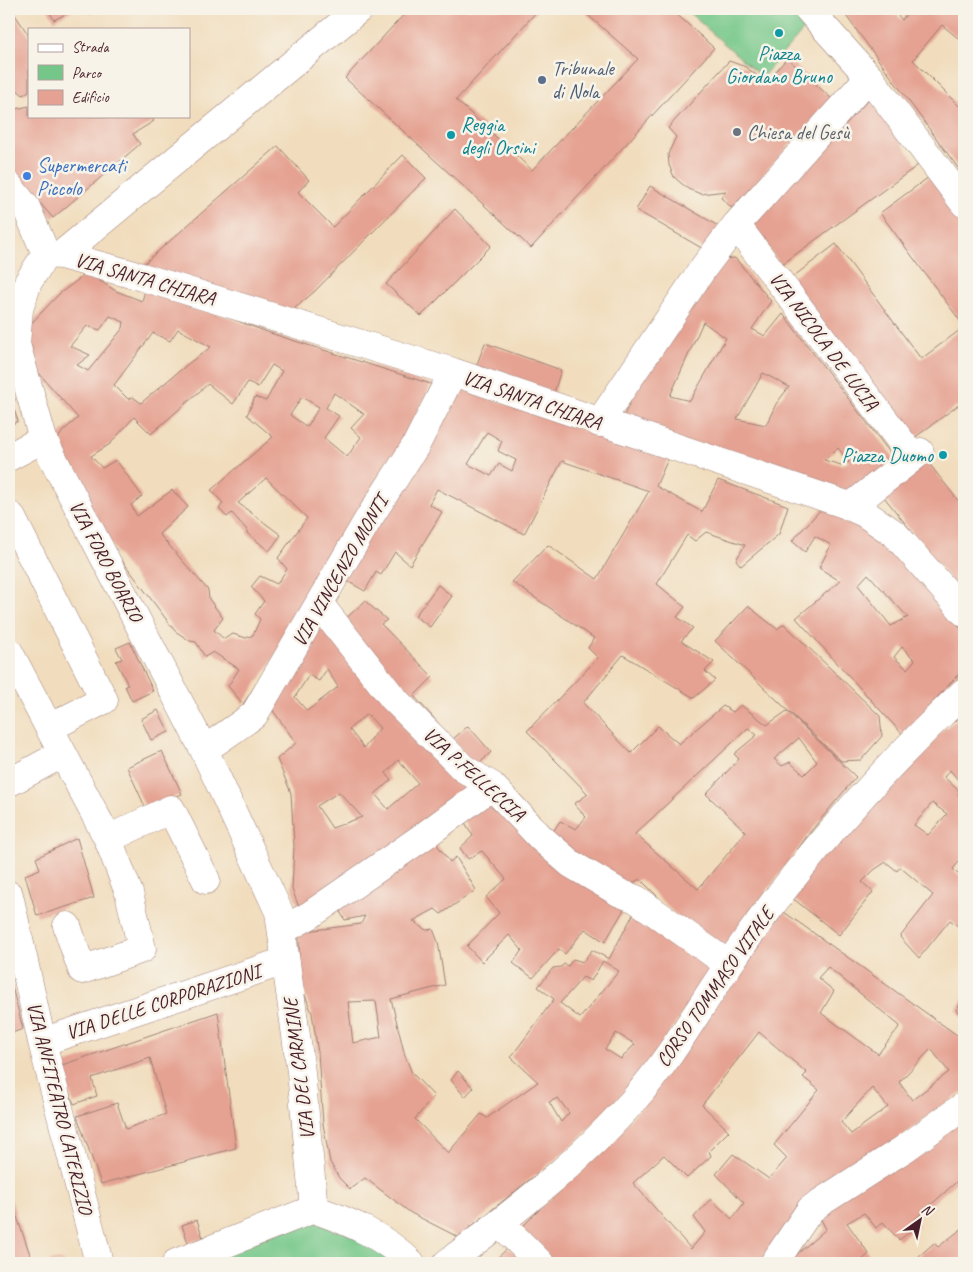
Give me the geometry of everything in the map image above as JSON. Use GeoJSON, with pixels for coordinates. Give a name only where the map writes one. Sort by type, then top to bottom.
{"type":"FeatureCollection","features":[{"type":"Feature","properties":{"kind":"street","name":"VIA FORO BOARIO"},"geometry":{"type":"LineString","coordinates":[[283,930],[279,912],[204,750],[43,439],[16,344],[20,309],[28,282],[54,254],[359,9]]}},
{"type":"Feature","properties":{"kind":"street"},"geometry":{"type":"LineString","coordinates":[[808,9],[869,77],[964,203]]}},
{"type":"Feature","properties":{"kind":"street"},"geometry":{"type":"LineString","coordinates":[[599,423],[704,267],[736,225],[869,77]]}},
{"type":"Feature","properties":{"kind":"street"},"geometry":{"type":"LineString","coordinates":[[9,186],[26,208],[54,254]]}},
{"type":"Feature","properties":{"kind":"street","name":"VIA NICOLA DE LUCIA"},"geometry":{"type":"LineString","coordinates":[[736,225],[916,455],[850,507]]}},
{"type":"Feature","properties":{"kind":"street","name":"VIA SANTA CHIARA"},"geometry":{"type":"LineString","coordinates":[[54,254],[453,372],[850,507],[896,534],[964,612]]}},
{"type":"Feature","properties":{"kind":"street","name":"VIA VINCENZO MONTI"},"geometry":{"type":"LineString","coordinates":[[204,750],[254,715],[320,605],[369,518],[416,445],[453,372]]}},
{"type":"Feature","properties":{"kind":"street"},"geometry":{"type":"LineString","coordinates":[[9,457],[43,439]]}},
{"type":"Feature","properties":{"kind":"street"},"geometry":{"type":"LineString","coordinates":[[9,517],[11,516],[104,700],[49,728]]}},
{"type":"Feature","properties":{"kind":"street","name":"VIA P.FELLECCIA"},"geometry":{"type":"LineString","coordinates":[[320,605],[393,698],[462,768],[492,786],[541,838],[572,864],[620,893],[636,899],[728,964]]}},
{"type":"Feature","properties":{"kind":"street"},"geometry":{"type":"LineString","coordinates":[[9,652],[108,839],[129,893],[142,949],[82,970],[67,926]]}},
{"type":"Feature","properties":{"kind":"street","name":"CORSO TOMMASO VITALE"},"geometry":{"type":"LineString","coordinates":[[447,1263],[500,1223],[562,1172],[630,1104],[667,1060],[728,964],[785,887],[874,781],[964,692]]}},
{"type":"Feature","properties":{"kind":"street"},"geometry":{"type":"LineString","coordinates":[[9,776],[12,781],[62,754]]}},
{"type":"Feature","properties":{"kind":"street"},"geometry":{"type":"LineString","coordinates":[[283,930],[310,915],[492,786]]}},
{"type":"Feature","properties":{"kind":"street"},"geometry":{"type":"LineString","coordinates":[[108,839],[171,809],[206,880]]}},
{"type":"Feature","properties":{"kind":"street","name":"VIA ANFITEATRO LATERIZIO"},"geometry":{"type":"LineString","coordinates":[[9,895],[42,1042],[100,1263]]}},
{"type":"Feature","properties":{"kind":"street","name":"VIA DEL CARMINE"},"geometry":{"type":"LineString","coordinates":[[283,930],[285,961],[301,1072],[314,1209]]}},
{"type":"Feature","properties":{"kind":"street","name":"VIA DELLE CORPORAZIONI"},"geometry":{"type":"LineString","coordinates":[[42,1042],[285,961]]}},
{"type":"Feature","properties":{"kind":"street"},"geometry":{"type":"LineString","coordinates":[[774,1263],[810,1210],[904,1149],[964,1106]]}},
{"type":"Feature","properties":{"kind":"street"},"geometry":{"type":"LineString","coordinates":[[176,1263],[314,1209],[347,1220],[393,1245],[412,1263]]}},
{"type":"Feature","properties":{"kind":"street"},"geometry":{"type":"LineString","coordinates":[[500,1223],[540,1263]]}},
{"type":"Feature","properties":{"kind":"green space"},"geometry":{"type":"Polygon","coordinates":[[[685,9],[822,9],[762,77],[685,9]]]}},
{"type":"Feature","properties":{"kind":"green space"},"geometry":{"type":"Polygon","coordinates":[[[309,1221],[335,1226],[398,1263],[190,1263],[309,1221]]]}},
{"type":"Feature","properties":{"kind":"building"},"geometry":{"type":"Polygon","coordinates":[[[9,9],[14,9],[12,10],[28,34],[28,92],[23,95],[17,90],[9,98],[9,9]]]}},
{"type":"Feature","properties":{"kind":"building"},"geometry":{"type":"Polygon","coordinates":[[[48,9],[75,9],[54,20],[48,9]]]}},
{"type":"Feature","properties":{"kind":"building"},"geometry":{"type":"Polygon","coordinates":[[[86,9],[100,9],[90,14],[86,9]]]}},
{"type":"Feature","properties":{"kind":"building"},"geometry":{"type":"Polygon","coordinates":[[[122,9],[134,9],[125,13],[122,9]]]}},
{"type":"Feature","properties":{"kind":"building","name":"Reggia degli Orsini"},"geometry":{"type":"Polygon","coordinates":[[[409,9],[539,9],[456,100],[532,170],[638,59],[581,9],[671,9],[714,48],[531,248],[345,78],[409,9]]]}},
{"type":"Feature","properties":{"kind":"building"},"geometry":{"type":"Polygon","coordinates":[[[841,9],[892,9],[902,20],[910,9],[964,9],[964,43],[942,25],[913,60],[964,111],[964,176],[841,9]]]}},
{"type":"Feature","properties":{"kind":"building","name":"Chiesa del Gesù"},"geometry":{"type":"Polygon","coordinates":[[[787,58],[832,99],[732,208],[721,198],[726,191],[701,194],[688,189],[674,177],[669,165],[668,154],[676,137],[668,128],[729,61],[746,67],[766,83],[787,58]]]}},
{"type":"Feature","properties":{"kind":"building"},"geometry":{"type":"Polygon","coordinates":[[[869,99],[918,165],[781,265],[750,225],[869,99]]]}},
{"type":"Feature","properties":{"kind":"building"},"geometry":{"type":"Polygon","coordinates":[[[28,106],[28,118],[152,118],[154,121],[133,134],[140,144],[53,218],[9,168],[9,115],[16,109],[28,106]]]}},
{"type":"Feature","properties":{"kind":"building"},"geometry":{"type":"Polygon","coordinates":[[[278,146],[309,180],[298,192],[333,227],[403,155],[426,178],[314,292],[288,314],[139,268],[278,146]]]}},
{"type":"Feature","properties":{"kind":"building"},"geometry":{"type":"Polygon","coordinates":[[[933,174],[964,217],[964,326],[880,213],[933,174]]]}},
{"type":"Feature","properties":{"kind":"building"},"geometry":{"type":"Polygon","coordinates":[[[650,186],[720,227],[705,250],[636,210],[650,186]]]}},
{"type":"Feature","properties":{"kind":"building"},"geometry":{"type":"Polygon","coordinates":[[[455,209],[491,246],[421,316],[386,284],[455,209]]]}},
{"type":"Feature","properties":{"kind":"building"},"geometry":{"type":"Polygon","coordinates":[[[836,244],[921,359],[964,327],[964,401],[910,441],[790,279],[836,244]]]}},
{"type":"Feature","properties":{"kind":"building"},"geometry":{"type":"Polygon","coordinates":[[[735,258],[771,301],[752,329],[765,336],[783,314],[898,463],[852,499],[621,422],[636,389],[723,259],[735,258]],[[703,322],[670,396],[690,401],[726,338],[703,322]],[[763,373],[737,419],[766,425],[776,404],[789,387],[763,373]],[[838,448],[824,460],[841,465],[849,462],[838,448]]]}},
{"type":"Feature","properties":{"kind":"building"},"geometry":{"type":"Polygon","coordinates":[[[87,273],[116,291],[142,301],[146,287],[270,333],[431,384],[392,467],[320,589],[243,704],[228,686],[239,669],[213,652],[205,657],[196,642],[190,641],[175,631],[118,555],[53,446],[63,431],[78,418],[24,356],[33,351],[25,330],[59,294],[87,273]],[[110,316],[100,330],[87,326],[70,346],[90,355],[77,365],[88,371],[123,328],[124,322],[110,316]],[[178,329],[170,341],[153,333],[114,385],[128,399],[133,397],[141,403],[211,347],[178,329]],[[272,365],[258,387],[248,382],[233,404],[208,384],[151,434],[134,417],[110,444],[91,456],[102,468],[116,460],[142,496],[131,505],[137,516],[172,490],[188,507],[159,534],[208,590],[209,599],[223,618],[214,630],[224,639],[233,634],[246,638],[253,635],[260,619],[255,614],[264,601],[251,587],[260,576],[277,584],[287,569],[278,558],[307,518],[266,478],[238,503],[281,535],[269,551],[247,533],[247,530],[232,513],[227,517],[219,509],[223,503],[211,490],[273,437],[247,415],[255,397],[266,401],[282,371],[272,365]],[[334,393],[326,408],[339,416],[324,438],[347,457],[361,437],[351,428],[364,414],[334,393]],[[302,397],[290,415],[307,427],[319,407],[302,397]]]}},
{"type":"Feature","properties":{"kind":"building"},"geometry":{"type":"Polygon","coordinates":[[[485,343],[561,370],[553,396],[474,372],[485,343]]]}},
{"type":"Feature","properties":{"kind":"building"},"geometry":{"type":"Polygon","coordinates":[[[9,385],[15,400],[12,404],[18,421],[9,426],[9,385]]]}},
{"type":"Feature","properties":{"kind":"building"},"geometry":{"type":"Polygon","coordinates":[[[460,389],[668,459],[656,486],[702,512],[718,480],[788,506],[779,534],[741,566],[736,560],[745,545],[706,532],[695,541],[687,535],[657,584],[685,607],[677,617],[693,628],[681,641],[714,662],[705,671],[715,680],[694,698],[623,655],[583,703],[631,753],[658,726],[679,744],[723,706],[733,712],[741,705],[767,725],[787,711],[856,777],[811,831],[722,952],[674,913],[640,879],[622,888],[549,838],[560,821],[576,829],[586,817],[574,804],[588,794],[527,731],[598,658],[588,648],[594,638],[512,582],[548,545],[597,579],[649,491],[562,461],[524,534],[437,489],[429,504],[442,512],[410,565],[395,552],[381,575],[376,572],[365,591],[338,576],[460,389]],[[487,432],[468,464],[491,476],[499,464],[512,471],[516,460],[498,451],[502,441],[487,432]],[[748,728],[635,834],[698,889],[746,832],[706,794],[739,759],[734,754],[757,735],[748,728]],[[799,738],[774,759],[782,766],[790,762],[804,775],[817,762],[799,738]]]}},
{"type":"Feature","properties":{"kind":"building"},"geometry":{"type":"Polygon","coordinates":[[[924,457],[964,508],[964,597],[880,492],[924,457]]]}},
{"type":"Feature","properties":{"kind":"building"},"geometry":{"type":"Polygon","coordinates":[[[823,507],[875,530],[964,632],[964,668],[903,735],[796,618],[840,581],[819,568],[831,545],[815,536],[805,552],[792,541],[823,507]],[[868,574],[858,585],[891,626],[908,617],[868,574]],[[902,647],[894,657],[907,669],[915,660],[902,647]]]}},
{"type":"Feature","properties":{"kind":"building"},"geometry":{"type":"Polygon","coordinates":[[[438,585],[452,596],[430,627],[415,616],[438,585]]]}},
{"type":"Feature","properties":{"kind":"building"},"geometry":{"type":"Polygon","coordinates":[[[365,601],[387,620],[381,624],[433,677],[414,696],[439,724],[433,731],[343,621],[365,601]]]}},
{"type":"Feature","properties":{"kind":"building"},"geometry":{"type":"Polygon","coordinates":[[[748,606],[777,629],[784,624],[880,716],[882,736],[861,760],[841,761],[715,641],[748,606]]]}},
{"type":"Feature","properties":{"kind":"building"},"geometry":{"type":"Polygon","coordinates":[[[322,626],[471,790],[302,915],[292,889],[294,846],[291,793],[277,759],[296,743],[267,702],[322,626]],[[327,669],[319,681],[309,675],[295,697],[307,711],[338,687],[327,669]],[[367,714],[349,729],[364,748],[380,728],[367,714]],[[398,760],[386,773],[391,780],[375,794],[388,809],[418,783],[398,760]],[[339,792],[317,806],[332,828],[362,817],[339,792]]]}},
{"type":"Feature","properties":{"kind":"building"},"geometry":{"type":"Polygon","coordinates":[[[130,642],[153,691],[132,701],[125,686],[128,685],[116,661],[122,659],[116,648],[130,642]]]}},
{"type":"Feature","properties":{"kind":"building"},"geometry":{"type":"Polygon","coordinates":[[[158,710],[169,732],[151,740],[141,719],[158,710]]]}},
{"type":"Feature","properties":{"kind":"building"},"geometry":{"type":"Polygon","coordinates":[[[964,714],[964,787],[950,770],[944,777],[959,791],[958,794],[964,804],[964,856],[953,869],[964,880],[964,929],[950,920],[919,958],[900,937],[933,895],[900,867],[897,871],[886,862],[874,870],[862,882],[873,892],[839,935],[791,897],[803,876],[939,733],[964,714]],[[932,803],[914,825],[928,835],[947,814],[932,803]]]}},
{"type":"Feature","properties":{"kind":"building"},"geometry":{"type":"Polygon","coordinates":[[[468,726],[491,752],[476,767],[453,739],[468,726]]]}},
{"type":"Feature","properties":{"kind":"building"},"geometry":{"type":"Polygon","coordinates":[[[162,751],[182,794],[146,809],[127,767],[162,751]]]}},
{"type":"Feature","properties":{"kind":"building"},"geometry":{"type":"Polygon","coordinates":[[[486,799],[626,906],[605,942],[585,929],[565,954],[559,949],[533,978],[513,963],[522,950],[509,935],[482,962],[467,946],[499,913],[486,897],[506,879],[482,851],[468,859],[460,848],[473,836],[460,814],[486,799]]]}},
{"type":"Feature","properties":{"kind":"building"},"geometry":{"type":"Polygon","coordinates":[[[77,838],[94,898],[37,916],[25,875],[40,869],[36,858],[77,838]]]}},
{"type":"Feature","properties":{"kind":"building"},"geometry":{"type":"Polygon","coordinates":[[[432,838],[450,862],[456,857],[476,890],[441,914],[435,909],[413,921],[426,930],[433,929],[438,942],[445,985],[391,999],[405,1056],[412,1073],[434,1096],[415,1119],[448,1153],[481,1114],[487,1118],[538,1082],[511,1057],[554,999],[538,987],[553,968],[561,967],[564,964],[568,966],[573,959],[583,962],[592,950],[609,959],[635,911],[713,969],[640,1076],[574,1144],[458,1237],[411,1213],[365,1178],[350,1189],[339,1178],[330,1162],[323,1124],[318,1053],[312,1013],[299,980],[299,932],[361,924],[365,916],[345,920],[336,905],[432,838]],[[603,961],[591,981],[583,977],[560,1003],[580,1018],[619,971],[603,961]],[[376,1001],[348,1002],[353,1043],[381,1037],[376,1001]],[[616,1033],[605,1049],[621,1059],[635,1044],[616,1033]],[[558,1098],[549,1102],[561,1122],[569,1113],[558,1098]]]}},
{"type":"Feature","properties":{"kind":"building"},"geometry":{"type":"Polygon","coordinates":[[[784,912],[964,1040],[964,1091],[807,1205],[768,1263],[548,1263],[521,1228],[639,1110],[784,912]],[[828,967],[818,978],[834,991],[821,1013],[878,1054],[900,1026],[828,967]],[[759,1032],[702,1105],[729,1131],[709,1151],[711,1156],[687,1178],[664,1155],[633,1183],[691,1249],[705,1232],[694,1217],[711,1199],[732,1219],[744,1203],[716,1174],[733,1154],[769,1179],[787,1158],[774,1145],[819,1090],[803,1077],[807,1073],[759,1032]],[[931,1049],[899,1082],[912,1100],[949,1072],[931,1049]],[[872,1088],[841,1122],[851,1134],[888,1107],[872,1088]]]}},
{"type":"Feature","properties":{"kind":"building"},"geometry":{"type":"Polygon","coordinates":[[[9,975],[23,1029],[9,1034],[9,975]]]}},
{"type":"Feature","properties":{"kind":"building"},"geometry":{"type":"Polygon","coordinates":[[[964,998],[964,1020],[956,1010],[964,998]]]}},
{"type":"Feature","properties":{"kind":"building"},"geometry":{"type":"Polygon","coordinates":[[[218,1012],[236,1148],[101,1184],[77,1116],[117,1103],[126,1129],[166,1114],[150,1058],[92,1078],[97,1096],[74,1104],[59,1066],[218,1012]]]}},
{"type":"Feature","properties":{"kind":"building"},"geometry":{"type":"Polygon","coordinates":[[[458,1071],[473,1088],[465,1097],[451,1080],[458,1071]]]}},
{"type":"Feature","properties":{"kind":"building"},"geometry":{"type":"Polygon","coordinates":[[[964,1113],[964,1175],[914,1220],[919,1225],[899,1240],[883,1222],[876,1228],[864,1213],[847,1223],[869,1254],[859,1263],[787,1263],[826,1229],[816,1210],[964,1113]]]}},
{"type":"Feature","properties":{"kind":"building"},"geometry":{"type":"Polygon","coordinates":[[[9,1194],[33,1263],[9,1263],[9,1256],[13,1255],[9,1243],[9,1194]]]}},
{"type":"Feature","properties":{"kind":"building"},"geometry":{"type":"Polygon","coordinates":[[[197,1220],[203,1238],[188,1243],[182,1225],[197,1220]]]}},
{"type":"Feature","properties":{"kind":"building"},"geometry":{"type":"Polygon","coordinates":[[[964,1227],[964,1263],[911,1263],[934,1243],[938,1247],[964,1227]]]}},
{"type":"Feature","properties":{"kind":"building"},"geometry":{"type":"Polygon","coordinates":[[[508,1248],[527,1263],[492,1263],[508,1248]]]}},
{"type":"Feature","properties":{"kind":"building"},"geometry":{"type":"Polygon","coordinates":[[[53,1260],[61,1261],[65,1263],[47,1263],[53,1260]]]}},
{"type":"Feature","properties":{"kind":"place","name":"Piazza Giordano Bruno"},"geometry":{"type":"Point","coordinates":[779,33]}},
{"type":"Feature","properties":{"kind":"place","name":"Tribunale di Nola"},"geometry":{"type":"Point","coordinates":[542,80]}},
{"type":"Feature","properties":{"kind":"place","name":"Chiesa del Gesù"},"geometry":{"type":"Point","coordinates":[737,132]}},
{"type":"Feature","properties":{"kind":"place","name":"Reggia degli Orsini"},"geometry":{"type":"Point","coordinates":[451,135]}},
{"type":"Feature","properties":{"kind":"place","name":"Supermercati Piccolo"},"geometry":{"type":"Point","coordinates":[27,176]}},
{"type":"Feature","properties":{"kind":"place","name":"Piazza Duomo"},"geometry":{"type":"Point","coordinates":[943,455]}}]}
